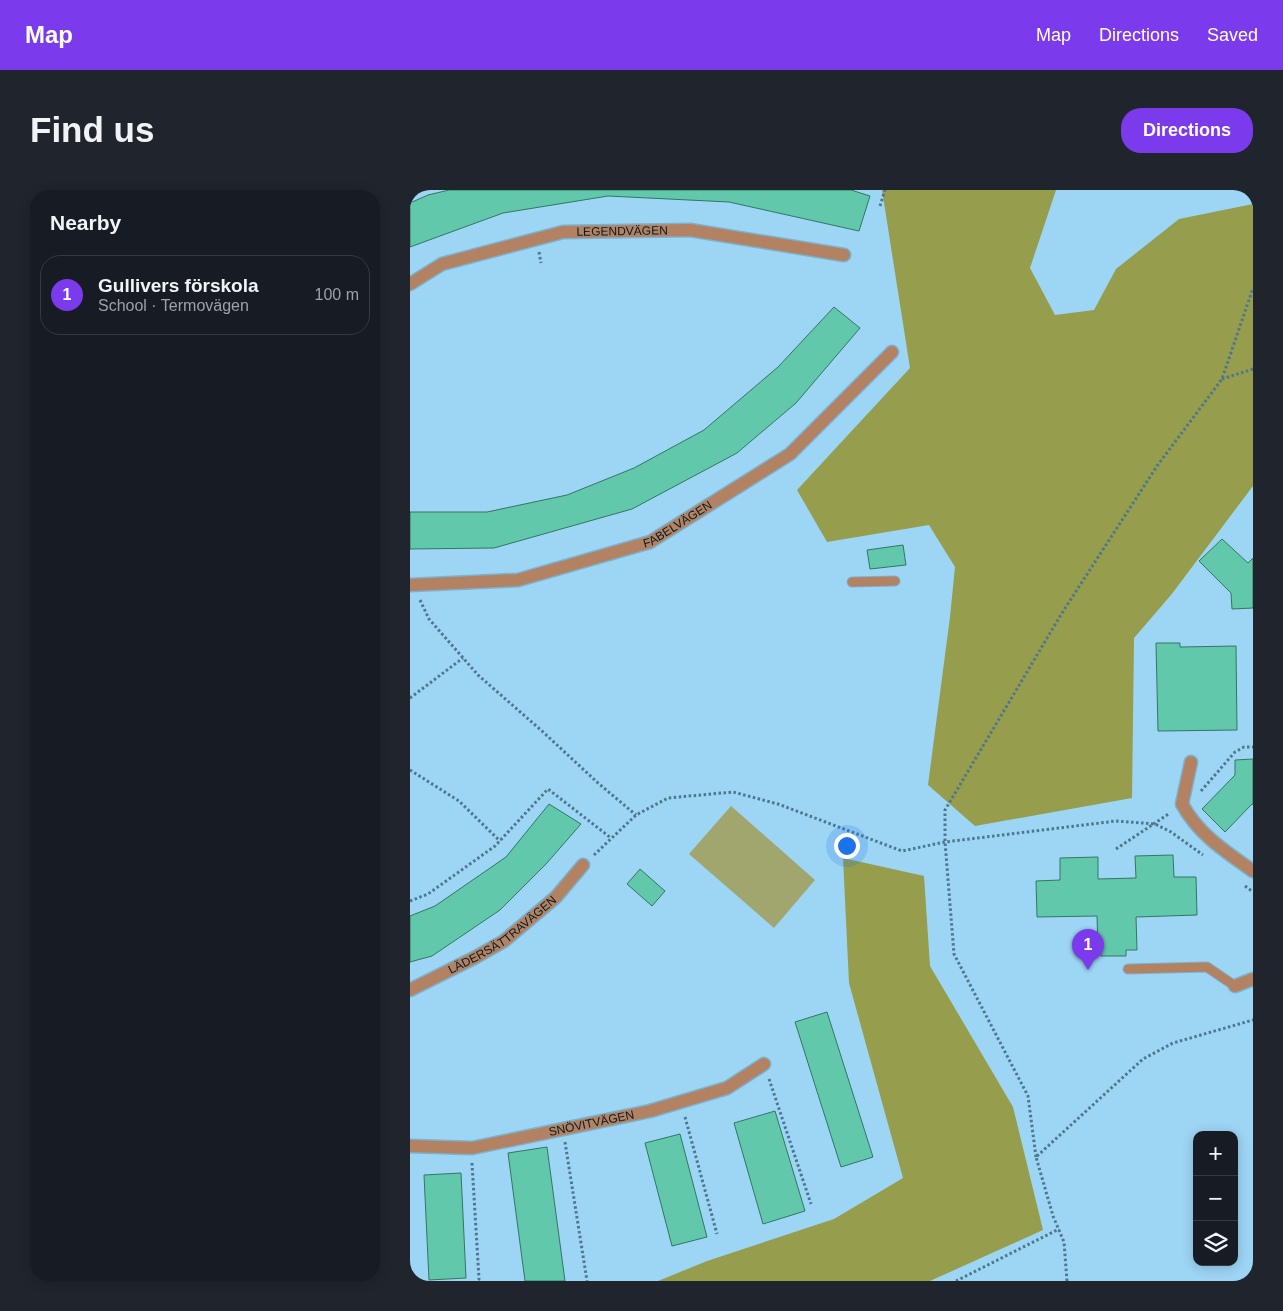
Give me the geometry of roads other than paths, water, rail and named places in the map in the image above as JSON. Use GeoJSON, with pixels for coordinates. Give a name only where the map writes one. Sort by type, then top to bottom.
{"type":"FeatureCollection","features":[{"type":"Feature","properties":{"kind":"street","name":"LEGENDVÄGEN"},"geometry":{"type":"LineString","coordinates":[[410,284],[442,264],[564,232],[690,230],[844,256]]}},
{"type":"Feature","properties":{"kind":"street","name":"FABELVÄGEN"},"geometry":{"type":"LineString","coordinates":[[411,585],[518,580],[650,542],[790,454],[892,352]]}},
{"type":"Feature","properties":{"kind":"street"},"geometry":{"type":"LineString","coordinates":[[1192,762],[1182,804],[1189,818],[1219,847],[1253,871]]}},
{"type":"Feature","properties":{"kind":"street","name":"LÄDERSÄTTRAVÄGEN"},"geometry":{"type":"LineString","coordinates":[[410,990],[504,941],[556,897],[583,865]]}},
{"type":"Feature","properties":{"kind":"street"},"geometry":{"type":"LineString","coordinates":[[1235,986],[1253,979]]}},
{"type":"Feature","properties":{"kind":"street","name":"SNÖVITVÄGEN"},"geometry":{"type":"LineString","coordinates":[[410,1146],[472,1148],[650,1111],[727,1088],[764,1064]]}},
{"type":"Feature","properties":{"kind":"lane"},"geometry":{"type":"LineString","coordinates":[[852,582],[895,581]]}},
{"type":"Feature","properties":{"kind":"lane"},"geometry":{"type":"LineString","coordinates":[[1128,969],[1207,967],[1235,986]]}},
{"type":"Feature","properties":{"kind":"place","name":"Gullivers förskola"},"geometry":{"type":"Point","coordinates":[1088,970]}}]}
